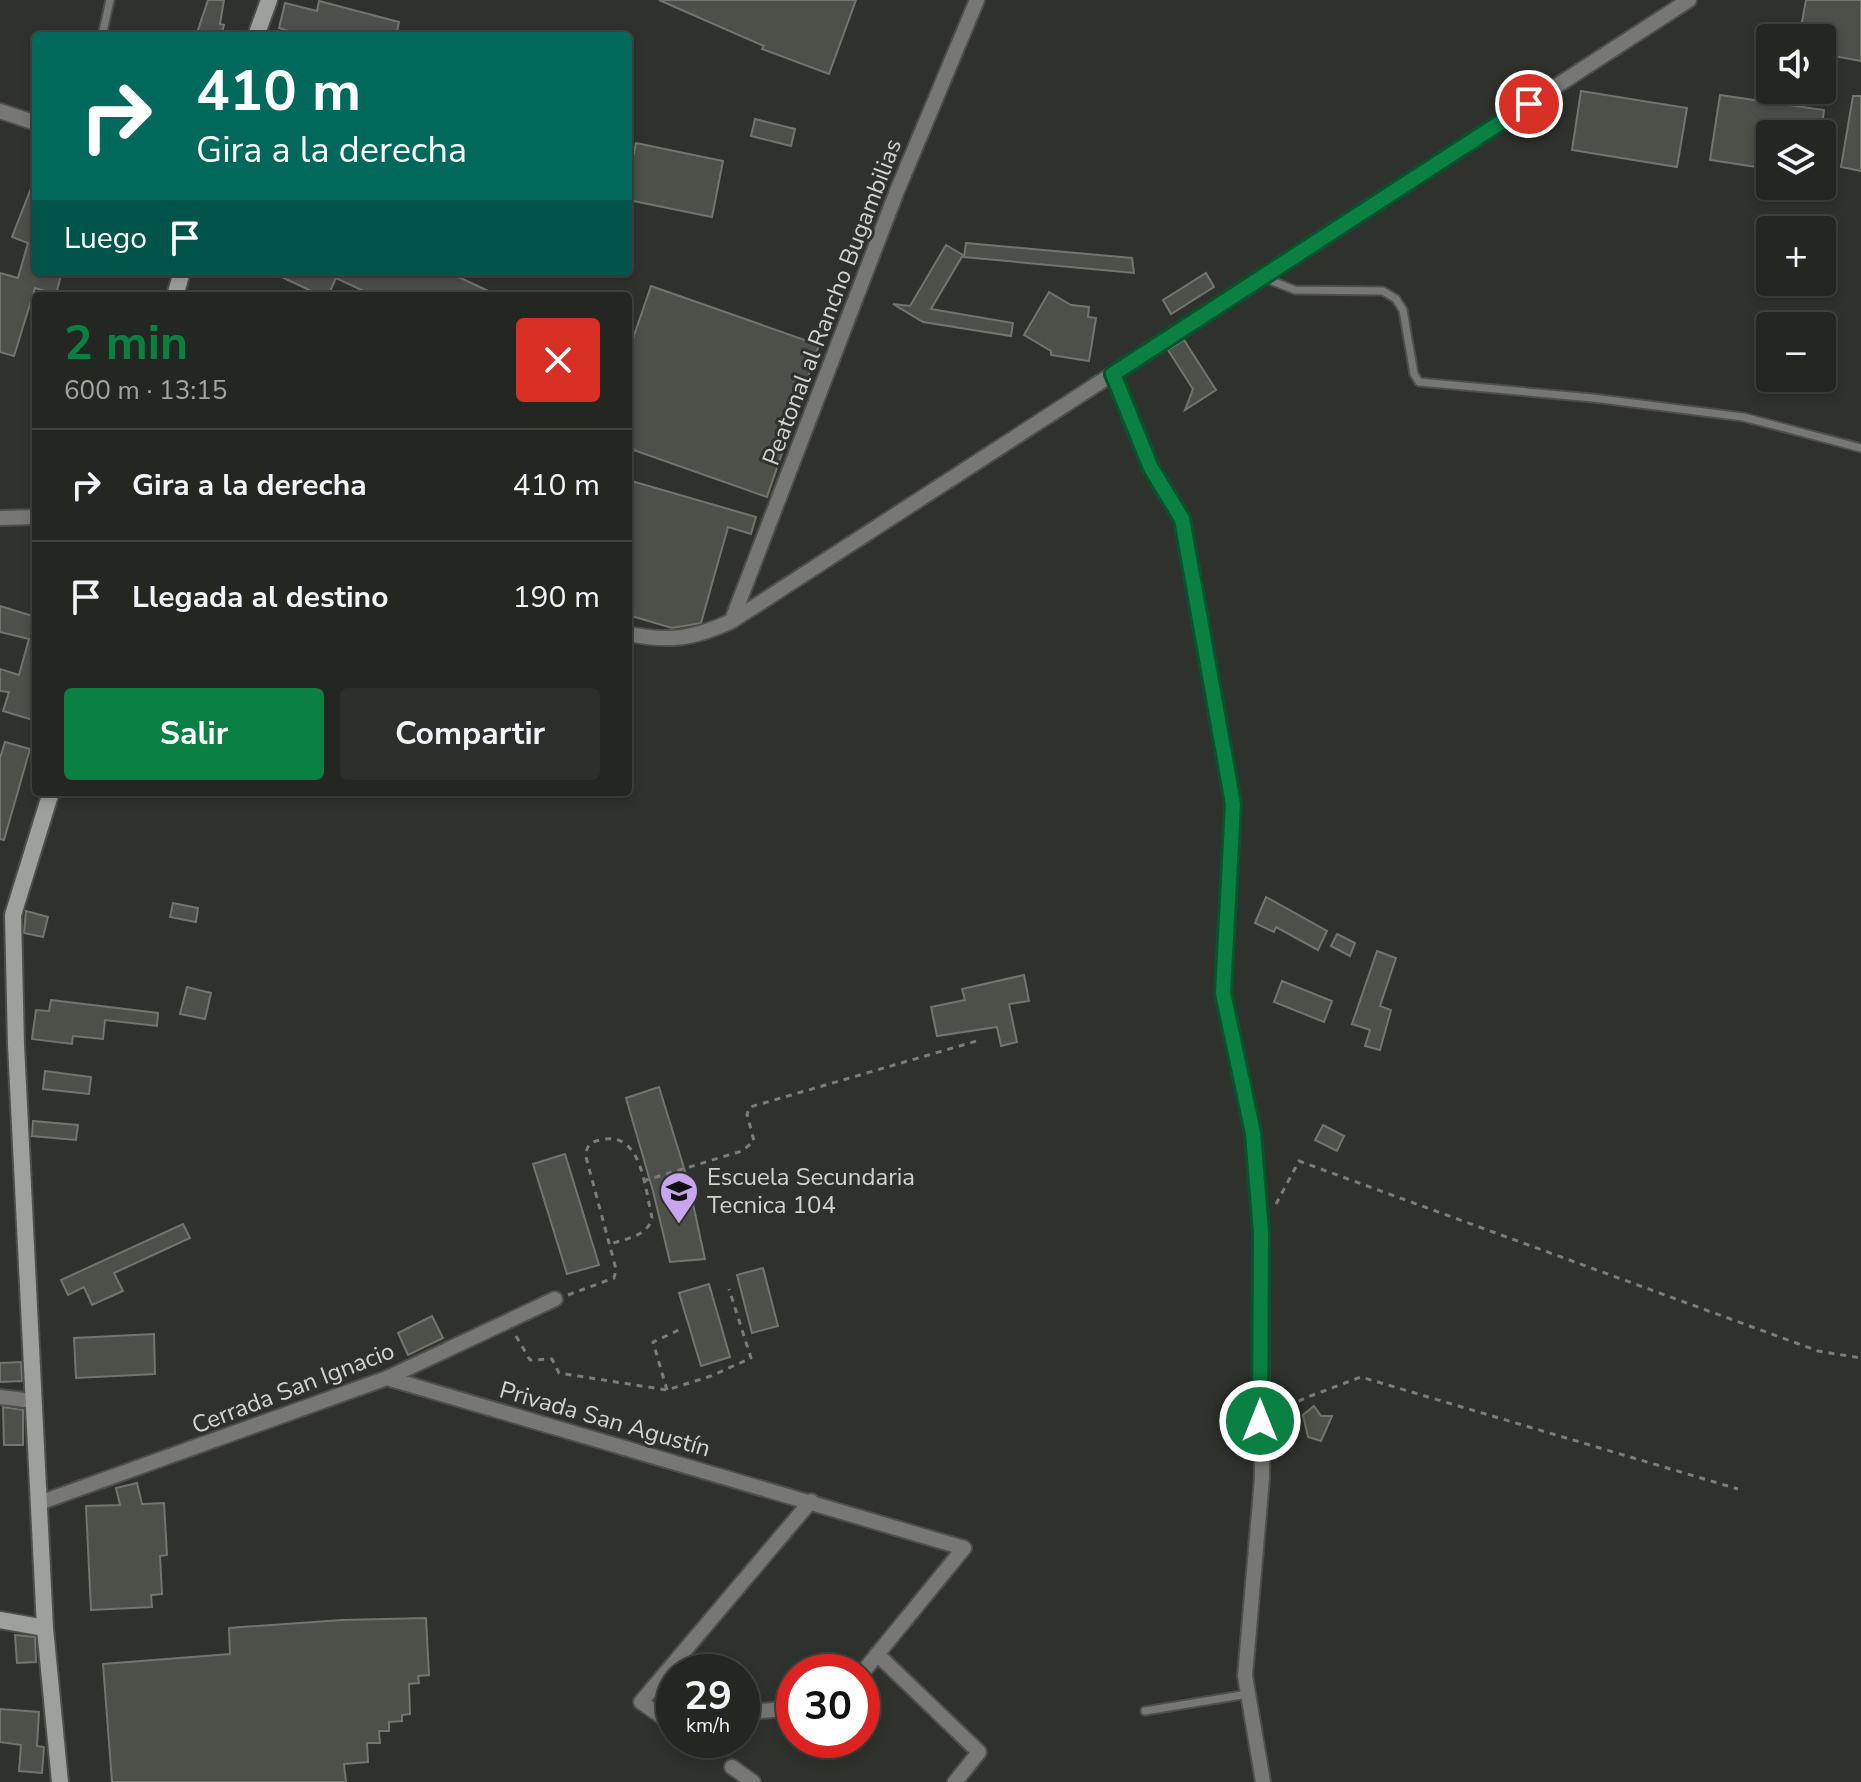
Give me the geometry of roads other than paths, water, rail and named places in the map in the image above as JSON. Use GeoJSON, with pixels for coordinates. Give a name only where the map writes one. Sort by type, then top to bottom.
{"type":"FeatureCollection","features":[{"type":"Feature","properties":{"kind":"main road"},"geometry":{"type":"LineString","coordinates":[[257,32],[269,0]]}},
{"type":"Feature","properties":{"kind":"main road"},"geometry":{"type":"LineString","coordinates":[[50,796],[13,915],[16,1045],[45,1628],[60,1782]]}},
{"type":"Feature","properties":{"kind":"main road"},"geometry":{"type":"LineString","coordinates":[[0,1620],[45,1628]]}},
{"type":"Feature","properties":{"kind":"street","name":"Peatonal al Rancho Bugambilias"},"geometry":{"type":"LineString","coordinates":[[732,621],[897,191],[977,0]]}},
{"type":"Feature","properties":{"kind":"street"},"geometry":{"type":"LineString","coordinates":[[632,634],[677,640],[698,636],[732,621],[1689,0]]}},
{"type":"Feature","properties":{"kind":"street"},"geometry":{"type":"LineString","coordinates":[[0,111],[32,122]]}},
{"type":"Feature","properties":{"kind":"street"},"geometry":{"type":"LineString","coordinates":[[1113,374],[1151,468],[1182,519],[1233,804],[1223,993],[1253,1133],[1261,1232],[1262,1478],[1245,1676],[1263,1782]]}},
{"type":"Feature","properties":{"kind":"street"},"geometry":{"type":"LineString","coordinates":[[0,518],[32,517]]}},
{"type":"Feature","properties":{"kind":"street","name":"Cerrada San Ignacio"},"geometry":{"type":"LineString","coordinates":[[39,1503],[387,1378],[555,1299]]}},
{"type":"Feature","properties":{"kind":"street","name":"Privada San Agustín"},"geometry":{"type":"LineString","coordinates":[[387,1378],[964,1548],[877,1654]]}},
{"type":"Feature","properties":{"kind":"street"},"geometry":{"type":"LineString","coordinates":[[0,1397],[33,1401]]}},
{"type":"Feature","properties":{"kind":"street"},"geometry":{"type":"LineString","coordinates":[[682,1654],[811,1501]]}},
{"type":"Feature","properties":{"kind":"street"},"geometry":{"type":"LineString","coordinates":[[880,1657],[979,1752],[955,1782]]}},
{"type":"Feature","properties":{"kind":"street"},"geometry":{"type":"LineString","coordinates":[[656,1684],[641,1702],[656,1713]]}},
{"type":"Feature","properties":{"kind":"street"},"geometry":{"type":"LineString","coordinates":[[732,1767],[753,1782]]}},
{"type":"Feature","properties":{"kind":"lane"},"geometry":{"type":"LineString","coordinates":[[103,32],[110,0]]}},
{"type":"Feature","properties":{"kind":"lane"},"geometry":{"type":"LineString","coordinates":[[1262,277],[1295,290],[1383,291],[1396,299],[1403,310],[1414,374],[1419,382],[1593,398],[1743,417],[1861,448]]}},
{"type":"Feature","properties":{"kind":"lane"},"geometry":{"type":"LineString","coordinates":[[1145,1711],[1248,1694]]}},
{"type":"Feature","properties":{"kind":"place","name":"Escuela Secundaria Tecnica 104"},"geometry":{"type":"Point","coordinates":[679,1225]}}]}
